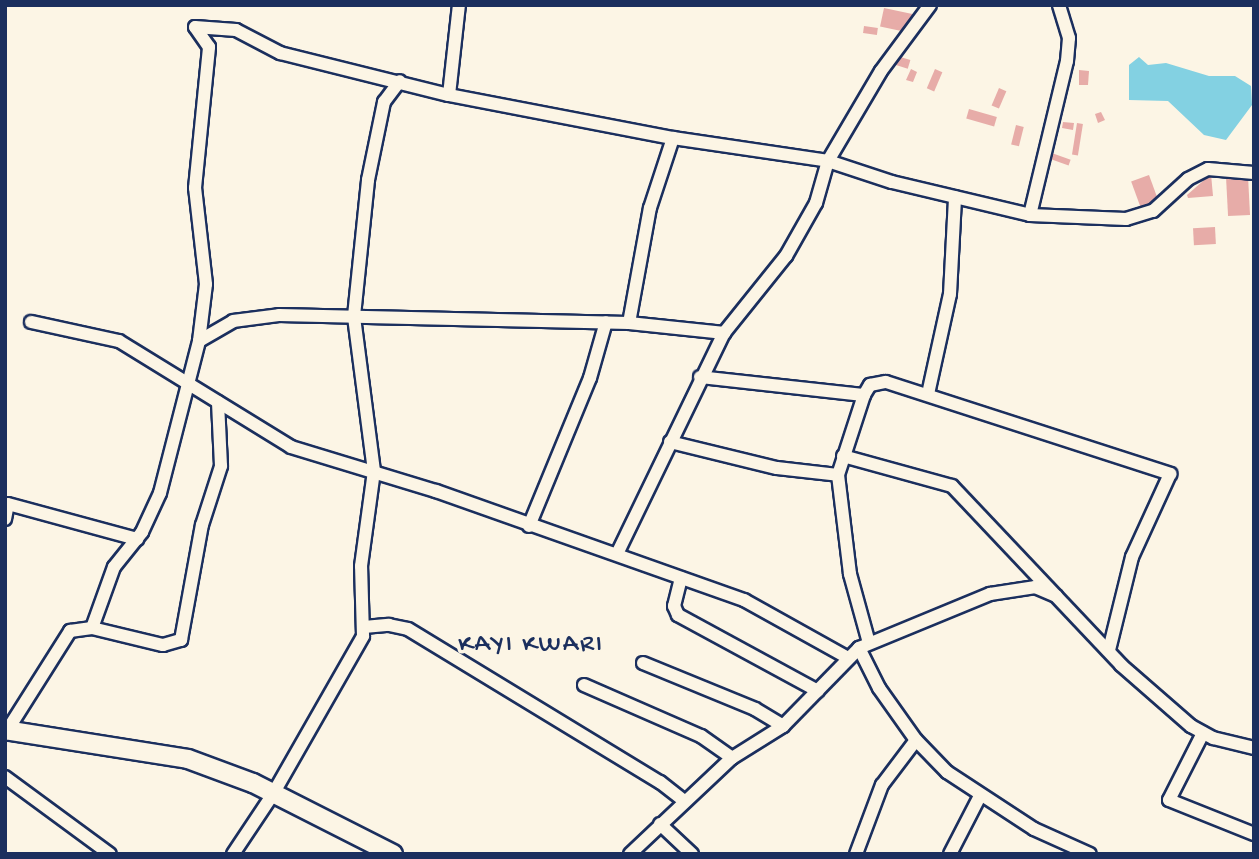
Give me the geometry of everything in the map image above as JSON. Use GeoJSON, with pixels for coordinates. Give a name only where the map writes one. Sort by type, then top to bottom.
{"type":"FeatureCollection","features":[{"type":"Feature","properties":{"kind":"street"},"geometry":{"type":"LineString","coordinates":[[449,95],[459,5]]}},
{"type":"Feature","properties":{"kind":"street"},"geometry":{"type":"LineString","coordinates":[[617,554],[700,377],[724,333],[808,221],[828,161],[881,71],[930,5]]}},
{"type":"Feature","properties":{"kind":"street"},"geometry":{"type":"LineString","coordinates":[[1030,215],[1067,61],[1069,38],[1059,5]]}},
{"type":"Feature","properties":{"kind":"street"},"geometry":{"type":"LineString","coordinates":[[92,628],[114,567],[136,539],[174,454],[186,382],[199,341],[206,284],[195,188],[209,47],[195,27],[236,30],[280,53],[449,95],[673,138],[828,161],[1030,215],[1126,219],[1153,211],[1188,179],[1208,169],[1254,173]]}},
{"type":"Feature","properties":{"kind":"street"},"geometry":{"type":"LineString","coordinates":[[233,854],[273,794],[359,645],[364,627],[361,566],[374,471],[354,316],[366,189],[384,102],[400,81]]}},
{"type":"Feature","properties":{"kind":"street"},"geometry":{"type":"LineString","coordinates":[[629,323],[650,208],[673,138]]}},
{"type":"Feature","properties":{"kind":"street"},"geometry":{"type":"LineString","coordinates":[[928,394],[950,294],[956,197]]}},
{"type":"Feature","properties":{"kind":"street"},"geometry":{"type":"LineString","coordinates":[[199,341],[233,321],[256,315],[606,322],[724,333]]}},
{"type":"Feature","properties":{"kind":"street"},"geometry":{"type":"LineString","coordinates":[[32,322],[119,341],[291,447],[374,471],[681,578],[781,617],[848,658]]}},
{"type":"Feature","properties":{"kind":"street"},"geometry":{"type":"LineString","coordinates":[[529,526],[590,378],[606,322]]}},
{"type":"Feature","properties":{"kind":"street"},"geometry":{"type":"LineString","coordinates":[[700,377],[864,395]]}},
{"type":"Feature","properties":{"kind":"street"},"geometry":{"type":"LineString","coordinates":[[1090,854],[1034,829],[947,772],[916,740],[878,688],[864,646],[850,574],[838,475],[864,395],[876,382],[928,394],[1170,474],[1132,557],[1109,650]]}},
{"type":"Feature","properties":{"kind":"street"},"geometry":{"type":"LineString","coordinates":[[218,402],[221,466],[202,524],[181,640],[163,645],[92,628],[70,631],[6,731],[188,759],[273,794],[393,854]]}},
{"type":"Feature","properties":{"kind":"street"},"geometry":{"type":"LineString","coordinates":[[670,442],[776,468],[838,475]]}},
{"type":"Feature","properties":{"kind":"street"},"geometry":{"type":"LineString","coordinates":[[843,456],[952,486],[1109,650],[1203,733],[1254,748]]}},
{"type":"Feature","properties":{"kind":"street"},"geometry":{"type":"LineString","coordinates":[[5,519],[8,505],[136,539]]}},
{"type":"Feature","properties":{"kind":"street"},"geometry":{"type":"LineString","coordinates":[[681,578],[674,606],[678,615],[818,691]]}},
{"type":"Feature","properties":{"kind":"street"},"geometry":{"type":"LineString","coordinates":[[630,854],[683,800],[732,758],[783,726],[848,658],[864,646],[990,594],[1035,587],[1056,596]]}},
{"type":"Feature","properties":{"kind":"street"},"geometry":{"type":"LineString","coordinates":[[364,627],[389,625],[408,629],[660,782],[683,800]]}},
{"type":"Feature","properties":{"kind":"street"},"geometry":{"type":"LineString","coordinates":[[643,663],[783,726]]}},
{"type":"Feature","properties":{"kind":"street"},"geometry":{"type":"LineString","coordinates":[[584,685],[701,736],[732,758]]}},
{"type":"Feature","properties":{"kind":"street"},"geometry":{"type":"LineString","coordinates":[[1203,733],[1169,800],[1254,834]]}},
{"type":"Feature","properties":{"kind":"street"},"geometry":{"type":"LineString","coordinates":[[856,854],[882,785],[916,740]]}},
{"type":"Feature","properties":{"kind":"street"},"geometry":{"type":"LineString","coordinates":[[5,777],[110,854]]}},
{"type":"Feature","properties":{"kind":"street"},"geometry":{"type":"LineString","coordinates":[[950,854],[980,796]]}},
{"type":"Feature","properties":{"kind":"street"},"geometry":{"type":"LineString","coordinates":[[660,824],[692,854]]}},
{"type":"Feature","properties":{"kind":"water"},"geometry":{"type":"Polygon","coordinates":[[[1139,57],[1148,65],[1166,63],[1209,76],[1235,76],[1251,86],[1252,105],[1226,140],[1204,135],[1168,101],[1129,100],[1129,65],[1139,57]]]}},
{"type":"Feature","properties":{"kind":"building"},"geometry":{"type":"Polygon","coordinates":[[[884,8],[912,14],[908,33],[880,27],[884,8]]]}},
{"type":"Feature","properties":{"kind":"building"},"geometry":{"type":"Polygon","coordinates":[[[864,26],[878,28],[877,35],[863,33],[864,26]]]}},
{"type":"Feature","properties":{"kind":"building"},"geometry":{"type":"Polygon","coordinates":[[[897,56],[910,60],[908,69],[894,65],[897,56]]]}},
{"type":"Feature","properties":{"kind":"building"},"geometry":{"type":"Polygon","coordinates":[[[911,69],[917,72],[913,82],[906,80],[911,69]]]}},
{"type":"Feature","properties":{"kind":"building"},"geometry":{"type":"Polygon","coordinates":[[[935,69],[942,72],[934,91],[927,88],[935,69]]]}},
{"type":"Feature","properties":{"kind":"building"},"geometry":{"type":"Polygon","coordinates":[[[1079,70],[1089,71],[1088,85],[1079,85],[1079,70]]]}},
{"type":"Feature","properties":{"kind":"building"},"geometry":{"type":"Polygon","coordinates":[[[999,88],[1006,91],[999,109],[992,105],[999,88]]]}},
{"type":"Feature","properties":{"kind":"building"},"geometry":{"type":"Polygon","coordinates":[[[969,109],[997,117],[994,127],[966,119],[969,109]]]}},
{"type":"Feature","properties":{"kind":"building"},"geometry":{"type":"Polygon","coordinates":[[[1101,112],[1105,120],[1098,123],[1095,114],[1101,112]]]}},
{"type":"Feature","properties":{"kind":"building"},"geometry":{"type":"Polygon","coordinates":[[[1063,122],[1074,123],[1073,130],[1062,128],[1063,122]]]}},
{"type":"Feature","properties":{"kind":"building"},"geometry":{"type":"Polygon","coordinates":[[[1077,123],[1083,124],[1078,156],[1072,155],[1077,123]]]}},
{"type":"Feature","properties":{"kind":"building"},"geometry":{"type":"Polygon","coordinates":[[[1016,125],[1024,127],[1019,146],[1011,144],[1016,125]]]}},
{"type":"Feature","properties":{"kind":"building"},"geometry":{"type":"Polygon","coordinates":[[[1049,152],[1071,160],[1069,166],[1047,158],[1049,152]]]}},
{"type":"Feature","properties":{"kind":"building"},"geometry":{"type":"Polygon","coordinates":[[[1211,174],[1213,196],[1188,198],[1187,195],[1211,174]]]}},
{"type":"Feature","properties":{"kind":"building"},"geometry":{"type":"Polygon","coordinates":[[[1149,175],[1158,200],[1140,207],[1131,181],[1149,175]]]}},
{"type":"Feature","properties":{"kind":"building"},"geometry":{"type":"Polygon","coordinates":[[[1248,176],[1250,215],[1228,216],[1226,177],[1248,176]]]}},
{"type":"Feature","properties":{"kind":"building"},"geometry":{"type":"Polygon","coordinates":[[[1215,227],[1216,244],[1194,245],[1193,228],[1215,227]]]}},
{"type":"Feature","properties":{"kind":"district","name":"KAYI KWARI"},"geometry":{"type":"Point","coordinates":[531,646]}}]}
